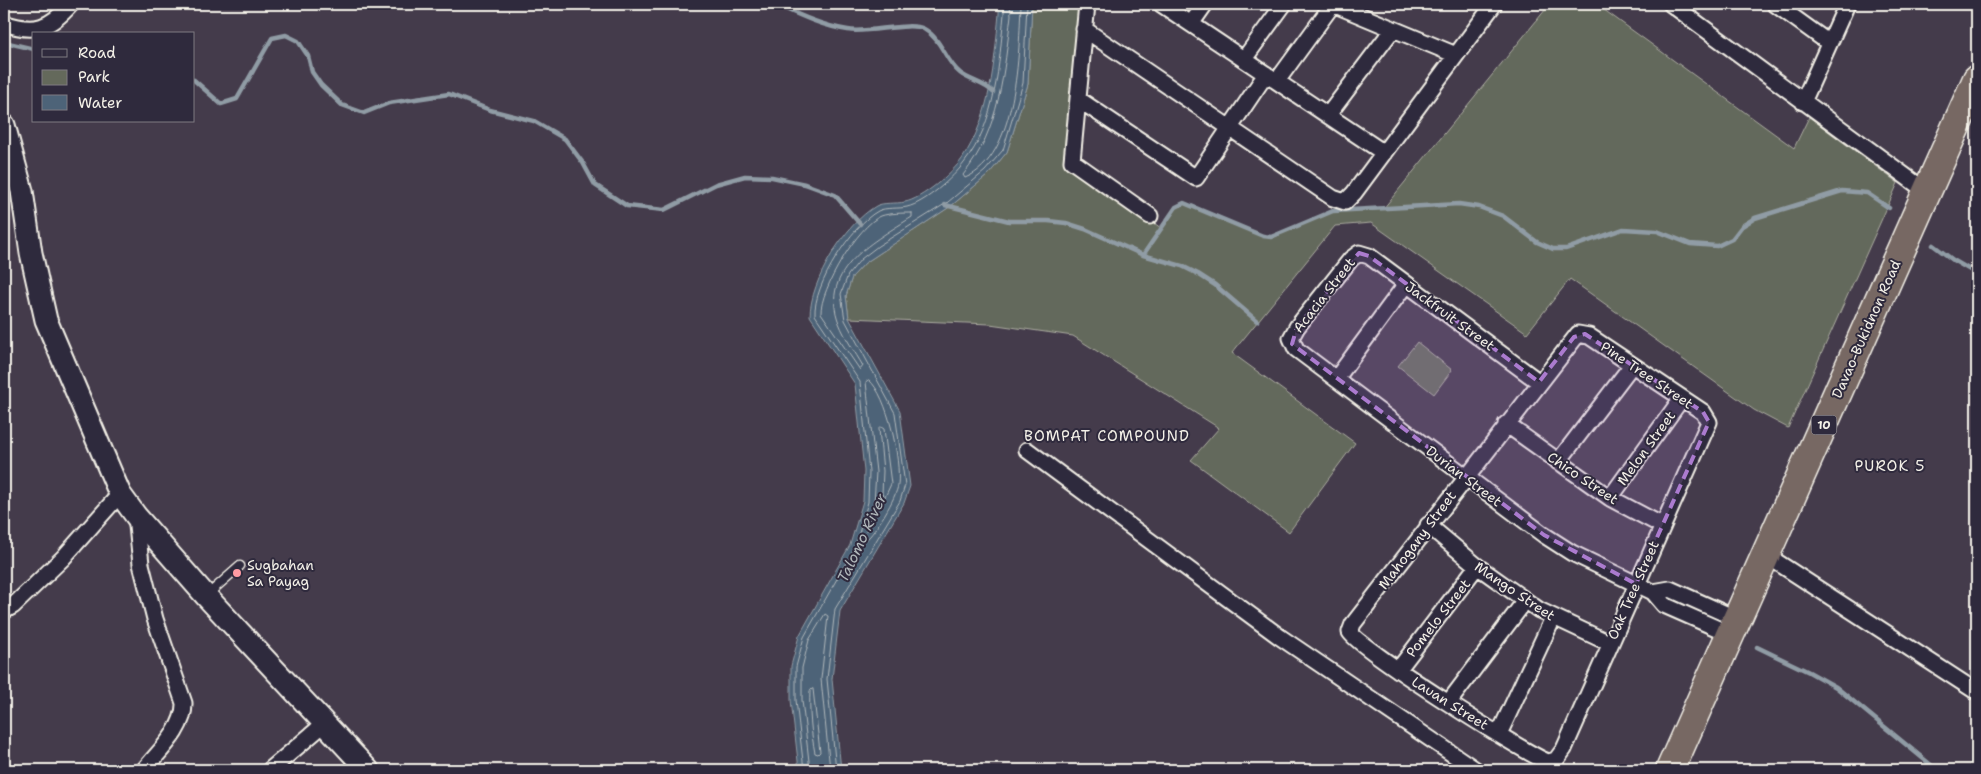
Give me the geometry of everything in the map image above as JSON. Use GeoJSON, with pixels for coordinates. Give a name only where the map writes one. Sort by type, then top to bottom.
{"type":"FeatureCollection","features":[{"type":"Feature","properties":{"kind":"highway","name":"Davao-Bukidnon Road"},"geometry":{"type":"LineString","coordinates":[[1670,770],[1927,192],[1966,114],[1977,79]]}},
{"type":"Feature","properties":{"kind":"street"},"geometry":{"type":"LineString","coordinates":[[4,23],[28,29],[43,28],[56,20],[71,4]]}},
{"type":"Feature","properties":{"kind":"street"},"geometry":{"type":"LineString","coordinates":[[1087,4],[1071,155],[1072,161],[1150,216]]}},
{"type":"Feature","properties":{"kind":"street"},"geometry":{"type":"LineString","coordinates":[[1161,4],[1384,152]]}},
{"type":"Feature","properties":{"kind":"street"},"geometry":{"type":"LineString","coordinates":[[1191,24],[1205,4]]}},
{"type":"Feature","properties":{"kind":"street"},"geometry":{"type":"LineString","coordinates":[[1244,59],[1284,4]]}},
{"type":"Feature","properties":{"kind":"street"},"geometry":{"type":"LineString","coordinates":[[1078,99],[1196,178],[1230,128],[1333,4],[1456,55]]}},
{"type":"Feature","properties":{"kind":"street"},"geometry":{"type":"LineString","coordinates":[[1084,29],[1339,201],[1345,202],[1350,198],[1494,4]]}},
{"type":"Feature","properties":{"kind":"street"},"geometry":{"type":"LineString","coordinates":[[1671,4],[1927,192]]}},
{"type":"Feature","properties":{"kind":"street"},"geometry":{"type":"LineString","coordinates":[[1775,4],[1829,44]]}},
{"type":"Feature","properties":{"kind":"street"},"geometry":{"type":"LineString","coordinates":[[1803,102],[1847,4]]}},
{"type":"Feature","properties":{"kind":"street"},"geometry":{"type":"LineString","coordinates":[[1328,115],[1393,29]]}},
{"type":"Feature","properties":{"kind":"street"},"geometry":{"type":"LineString","coordinates":[[4,124],[22,191],[31,253],[46,320],[120,494],[136,516],[206,596],[368,770]]}},
{"type":"Feature","properties":{"kind":"street","name":"Jackfruit Street"},"geometry":{"type":"LineString","coordinates":[[1359,254],[1369,256],[1539,382]]}},
{"type":"Feature","properties":{"kind":"street","name":"Acacia Street"},"geometry":{"type":"LineString","coordinates":[[1291,338],[1297,327],[1351,259],[1359,254]]}},
{"type":"Feature","properties":{"kind":"street"},"geometry":{"type":"LineString","coordinates":[[1336,379],[1406,284]]}},
{"type":"Feature","properties":{"kind":"street","name":"Mahogany Street"},"geometry":{"type":"LineString","coordinates":[[1350,632],[1353,624],[1506,424],[1574,337],[1582,334]]}},
{"type":"Feature","properties":{"kind":"street","name":"Pine Tree Street"},"geometry":{"type":"LineString","coordinates":[[1582,334],[1589,336],[1703,412],[1709,420]]}},
{"type":"Feature","properties":{"kind":"street","name":"Durian Street"},"geometry":{"type":"LineString","coordinates":[[1291,338],[1296,349],[1465,477],[1572,553],[1653,592],[1664,605],[1734,626]]}},
{"type":"Feature","properties":{"kind":"street"},"geometry":{"type":"LineString","coordinates":[[1558,462],[1632,365]]}},
{"type":"Feature","properties":{"kind":"street","name":"Melon Street"},"geometry":{"type":"LineString","coordinates":[[1610,498],[1682,398]]}},
{"type":"Feature","properties":{"kind":"street","name":"Oak Tree Street"},"geometry":{"type":"LineString","coordinates":[[1556,760],[1564,749],[1609,643],[1709,420]]}},
{"type":"Feature","properties":{"kind":"street","name":"Chico Street"},"geometry":{"type":"LineString","coordinates":[[1506,424],[1610,498],[1663,526]]}},
{"type":"Feature","properties":{"kind":"street"},"geometry":{"type":"LineString","coordinates":[[1027,450],[1280,637],[1476,770]]}},
{"type":"Feature","properties":{"kind":"street"},"geometry":{"type":"LineString","coordinates":[[4,611],[13,606],[63,558],[120,494]]}},
{"type":"Feature","properties":{"kind":"street"},"geometry":{"type":"LineString","coordinates":[[136,516],[141,564],[155,619],[182,698],[184,711],[178,728],[144,770]]}},
{"type":"Feature","properties":{"kind":"street","name":"Mango Street"},"geometry":{"type":"LineString","coordinates":[[1428,525],[1525,601],[1554,618],[1609,643]]}},
{"type":"Feature","properties":{"kind":"street"},"geometry":{"type":"LineString","coordinates":[[1766,555],[1977,692]]}},
{"type":"Feature","properties":{"kind":"street","name":"Pomelo Street"},"geometry":{"type":"LineString","coordinates":[[1398,670],[1478,566]]}},
{"type":"Feature","properties":{"kind":"street"},"geometry":{"type":"LineString","coordinates":[[1449,702],[1525,601]]}},
{"type":"Feature","properties":{"kind":"street"},"geometry":{"type":"LineString","coordinates":[[1499,734],[1554,618]]}},
{"type":"Feature","properties":{"kind":"street","name":"Lauan Street"},"geometry":{"type":"LineString","coordinates":[[1350,632],[1356,640],[1398,670],[1499,734],[1543,760],[1548,762],[1556,760]]}},
{"type":"Feature","properties":{"kind":"street"},"geometry":{"type":"LineString","coordinates":[[270,770],[324,724]]}},
{"type":"Feature","properties":{"kind":"lane"},"geometry":{"type":"LineString","coordinates":[[206,596],[240,566]]}},
{"type":"Feature","properties":{"kind":"highlighted area"},"geometry":{"type":"Polygon","coordinates":[[[1359,253],[1369,256],[1539,382],[1574,337],[1585,334],[1703,412],[1709,422],[1636,584],[1544,535],[1292,344],[1297,327],[1359,253]]]}},
{"type":"Feature","properties":{"kind":"green space"},"geometry":{"type":"Polygon","coordinates":[[[1032,4],[1082,4],[1065,161],[1161,228],[1176,207],[1184,203],[1263,236],[1271,237],[1333,211],[1383,209],[1550,4],[1596,4],[1794,148],[1809,117],[1898,183],[1788,428],[1754,410],[1570,279],[1527,333],[1371,223],[1335,226],[1232,353],[1355,443],[1289,532],[1191,460],[1219,428],[1073,336],[990,324],[849,318],[846,296],[852,277],[865,263],[951,206],[988,175],[1007,152],[1028,84],[1032,4]]]}},
{"type":"Feature","properties":{"kind":"green space"},"geometry":{"type":"Polygon","coordinates":[[[1417,342],[1452,370],[1434,394],[1398,366],[1417,342]]]}},
{"type":"Feature","properties":{"kind":"water","name":"Talomo River"},"geometry":{"type":"Polygon","coordinates":[[[999,4],[1032,4],[1028,84],[1007,152],[988,175],[951,206],[865,263],[852,277],[846,296],[849,318],[900,411],[910,486],[904,503],[840,611],[832,679],[841,770],[799,770],[791,700],[791,666],[799,636],[850,545],[863,501],[864,471],[855,384],[810,316],[812,302],[816,287],[831,255],[841,239],[864,214],[879,205],[905,202],[920,196],[944,178],[962,159],[979,125],[990,89],[999,4]]]}},
{"type":"Feature","properties":{"kind":"waterway"},"geometry":{"type":"LineString","coordinates":[[775,4],[820,23],[848,30],[856,31],[909,26],[924,29],[935,38],[960,73],[986,86],[993,92]]}},
{"type":"Feature","properties":{"kind":"waterway"},"geometry":{"type":"LineString","coordinates":[[195,81],[221,104],[237,99],[272,38],[286,35],[298,41],[308,56],[312,72],[321,85],[342,105],[364,113],[389,103],[449,94],[490,110],[534,121],[565,139],[583,163],[595,185],[627,206],[664,210],[716,184],[745,176],[772,177],[805,184],[835,195],[860,224]]}},
{"type":"Feature","properties":{"kind":"waterway"},"geometry":{"type":"LineString","coordinates":[[4,42],[32,49]]}},
{"type":"Feature","properties":{"kind":"waterway"},"geometry":{"type":"LineString","coordinates":[[1143,255],[1176,207],[1184,203],[1263,236],[1271,237],[1333,211],[1459,204],[1479,207],[1503,216],[1537,242],[1553,249],[1566,249],[1623,229],[1657,231],[1690,244],[1717,246],[1732,239],[1742,226],[1755,218],[1842,191],[1867,193],[1889,208]]}},
{"type":"Feature","properties":{"kind":"waterway"},"geometry":{"type":"LineString","coordinates":[[945,205],[1009,221],[1048,221],[1066,223],[1085,229],[1143,255],[1182,266],[1198,274],[1215,285],[1257,321]]}},
{"type":"Feature","properties":{"kind":"waterway"},"geometry":{"type":"LineString","coordinates":[[1933,245],[1953,260],[1977,274]]}},
{"type":"Feature","properties":{"kind":"waterway"},"geometry":{"type":"LineString","coordinates":[[1757,647],[1836,687],[1937,770]]}},
{"type":"Feature","properties":{"kind":"place","name":"Sugbahan Sa Payag"},"geometry":{"type":"Point","coordinates":[237,573]}},
{"type":"Feature","properties":{"kind":"district","name":"BOMPAT COMPOUND"},"geometry":{"type":"Point","coordinates":[1107,436]}},
{"type":"Feature","properties":{"kind":"district","name":"PUROK 5"},"geometry":{"type":"Point","coordinates":[1890,466]}}]}
